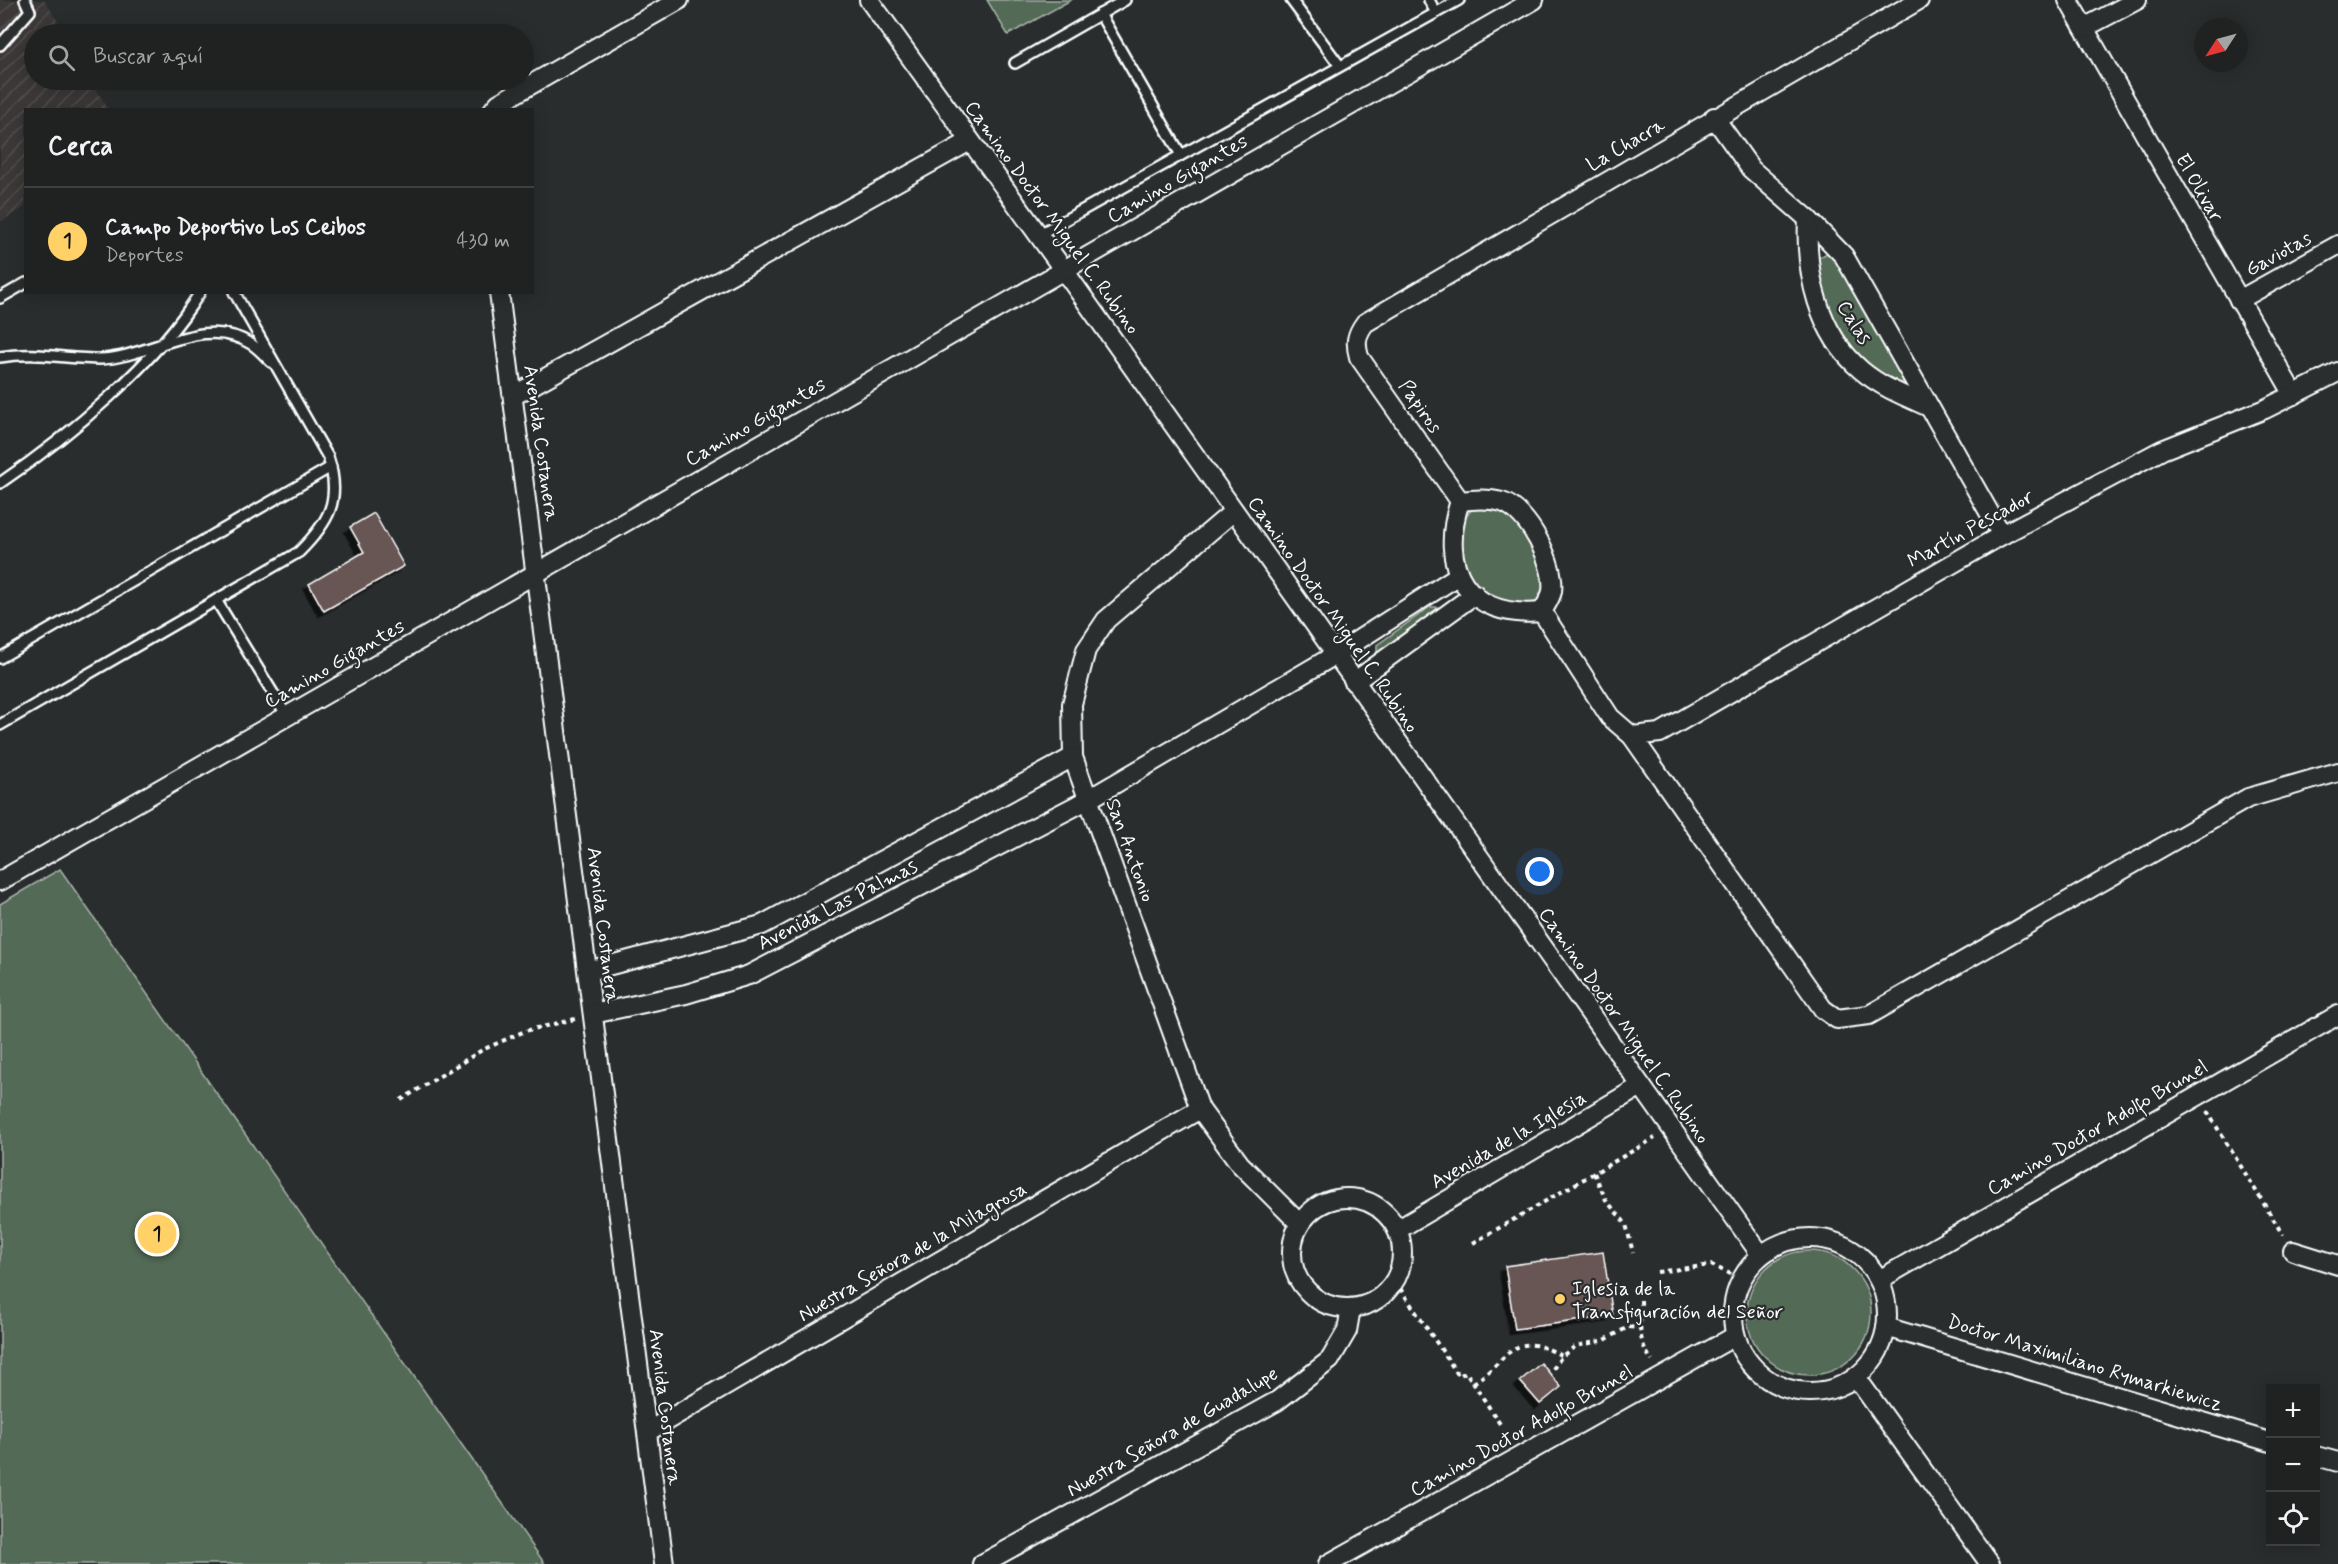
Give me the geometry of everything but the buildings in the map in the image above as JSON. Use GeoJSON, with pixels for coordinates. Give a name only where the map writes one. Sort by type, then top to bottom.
{"type":"FeatureCollection","features":[{"type":"Feature","properties":{"kind":"street"},"geometry":{"type":"LineString","coordinates":[[534,83],[679,0]]}},
{"type":"Feature","properties":{"kind":"street","name":"Camino Doctor Miguel C. Rubino"},"geometry":{"type":"LineString","coordinates":[[869,0],[1064,269],[1761,1255]]}},
{"type":"Feature","properties":{"kind":"street","name":"Camino Gigantes"},"geometry":{"type":"LineString","coordinates":[[0,881],[1534,0]]}},
{"type":"Feature","properties":{"kind":"street","name":"La Chacra"},"geometry":{"type":"LineString","coordinates":[[1358,333],[1377,315],[1714,117],[1919,0]]}},
{"type":"Feature","properties":{"kind":"street","name":"El Olivar"},"geometry":{"type":"LineString","coordinates":[[2068,0],[2294,395]]}},
{"type":"Feature","properties":{"kind":"street"},"geometry":{"type":"LineString","coordinates":[[2084,28],[2137,0]]}},
{"type":"Feature","properties":{"kind":"street"},"geometry":{"type":"LineString","coordinates":[[495,108],[522,90]]}},
{"type":"Feature","properties":{"kind":"street","name":"Calas"},"geometry":{"type":"LineString","coordinates":[[1714,117],[1750,169],[1808,219],[1845,256],[2002,535]]}},
{"type":"Feature","properties":{"kind":"street"},"geometry":{"type":"LineString","coordinates":[[513,396],[970,141]]}},
{"type":"Feature","properties":{"kind":"street","name":"Calas"},"geometry":{"type":"LineString","coordinates":[[1808,219],[1806,250],[1815,296],[1827,326],[1844,352],[1861,370],[1893,392],[1929,407]]}},
{"type":"Feature","properties":{"kind":"street","name":"Gaviotas"},"geometry":{"type":"LineString","coordinates":[[2240,300],[2338,245]]}},
{"type":"Feature","properties":{"kind":"street","name":"Avenida Costanera"},"geometry":{"type":"LineString","coordinates":[[499,294],[664,1564]]}},
{"type":"Feature","properties":{"kind":"street","name":"Papiros"},"geometry":{"type":"LineString","coordinates":[[1358,333],[1356,346],[1359,357],[1460,501]]}},
{"type":"Feature","properties":{"kind":"street","name":"Martín Pescador"},"geometry":{"type":"LineString","coordinates":[[1632,736],[1660,733],[2002,535],[2162,450],[2294,395],[2338,372]]}},
{"type":"Feature","properties":{"kind":"street"},"geometry":{"type":"LineString","coordinates":[[1482,498],[1504,502],[1524,520],[1541,544],[1551,568],[1552,592],[1542,612],[1524,614],[1506,611],[1487,603],[1474,594],[1459,575],[1451,541],[1460,501],[1482,498]]}},
{"type":"Feature","properties":{"kind":"street","name":"San Antonio"},"geometry":{"type":"LineString","coordinates":[[1234,512],[1106,620],[1086,650],[1071,704],[1073,757],[1200,1109],[1240,1164],[1300,1224]]}},
{"type":"Feature","properties":{"kind":"street"},"geometry":{"type":"LineString","coordinates":[[1335,655],[1459,575]]}},
{"type":"Feature","properties":{"kind":"street"},"geometry":{"type":"LineString","coordinates":[[1354,682],[1474,594]]}},
{"type":"Feature","properties":{"kind":"street"},"geometry":{"type":"LineString","coordinates":[[1542,612],[1610,717],[1632,736],[1823,1009],[1837,1019],[1869,1015],[2248,798],[2338,772]]}},
{"type":"Feature","properties":{"kind":"street","name":"Avenida Las Palmas"},"geometry":{"type":"LineString","coordinates":[[593,1014],[686,994],[749,975],[1089,799],[1335,655]]}},
{"type":"Feature","properties":{"kind":"street","name":"Avenida Las Palmas"},"geometry":{"type":"LineString","coordinates":[[588,971],[762,925],[1073,757]]}},
{"type":"Feature","properties":{"kind":"street","name":"Camino Doctor Adolfo Brunel"},"geometry":{"type":"LineString","coordinates":[[1879,1280],[2338,1015]]}},
{"type":"Feature","properties":{"kind":"street","name":"Avenida de la Iglesia"},"geometry":{"type":"LineString","coordinates":[[1397,1230],[1641,1086]]}},
{"type":"Feature","properties":{"kind":"street","name":"Nuestra Señora de la Milagrosa"},"geometry":{"type":"LineString","coordinates":[[647,1432],[1200,1109]]}},
{"type":"Feature","properties":{"kind":"street"},"geometry":{"type":"LineString","coordinates":[[1350,1198],[1370,1202],[1381,1209],[1397,1230],[1402,1256],[1395,1281],[1376,1300],[1351,1308],[1325,1303],[1304,1287],[1293,1263],[1292,1250],[1300,1224],[1318,1206],[1330,1200],[1350,1198]]}},
{"type":"Feature","properties":{"kind":"street"},"geometry":{"type":"LineString","coordinates":[[1803,1237],[1826,1239],[1847,1247],[1866,1261],[1879,1280],[1885,1296],[1886,1327],[1880,1348],[1870,1364],[1856,1377],[1838,1387],[1817,1392],[1796,1390],[1775,1384],[1758,1372],[1735,1336],[1734,1302],[1742,1279],[1761,1255],[1780,1243],[1803,1237]]}},
{"type":"Feature","properties":{"kind":"street"},"geometry":{"type":"LineString","coordinates":[[2293,1251],[2338,1265]]}},
{"type":"Feature","properties":{"kind":"street","name":"Nuestra Señora de Guadalupe"},"geometry":{"type":"LineString","coordinates":[[982,1564],[1277,1401],[1330,1360],[1347,1330],[1351,1308]]}},
{"type":"Feature","properties":{"kind":"street","name":"Doctor Maximiliano Rymarkiewicz"},"geometry":{"type":"LineString","coordinates":[[1886,1327],[2266,1441]]}},
{"type":"Feature","properties":{"kind":"street","name":"Camino Doctor Adolfo Brunel"},"geometry":{"type":"LineString","coordinates":[[1328,1564],[1735,1336]]}},
{"type":"Feature","properties":{"kind":"street"},"geometry":{"type":"LineString","coordinates":[[1856,1377],[1990,1564]]}},
{"type":"Feature","properties":{"kind":"street"},"geometry":{"type":"LineString","coordinates":[[2320,1457],[2338,1462]]}},
{"type":"Feature","properties":{"kind":"lane"},"geometry":{"type":"LineString","coordinates":[[0,45],[30,11],[25,0]]}},
{"type":"Feature","properties":{"kind":"lane"},"geometry":{"type":"LineString","coordinates":[[1015,63],[1125,0]]}},
{"type":"Feature","properties":{"kind":"lane"},"geometry":{"type":"LineString","coordinates":[[1291,0],[1340,66]]}},
{"type":"Feature","properties":{"kind":"lane"},"geometry":{"type":"LineString","coordinates":[[1429,0],[1436,13]]}},
{"type":"Feature","properties":{"kind":"lane"},"geometry":{"type":"LineString","coordinates":[[1038,235],[1459,0]]}},
{"type":"Feature","properties":{"kind":"lane"},"geometry":{"type":"LineString","coordinates":[[1100,15],[1180,155]]}},
{"type":"Feature","properties":{"kind":"lane"},"geometry":{"type":"LineString","coordinates":[[0,298],[24,284]]}},
{"type":"Feature","properties":{"kind":"lane"},"geometry":{"type":"LineString","coordinates":[[0,483],[31,462],[100,404],[185,316],[199,294]]}},
{"type":"Feature","properties":{"kind":"lane"},"geometry":{"type":"LineString","coordinates":[[0,725],[299,552],[325,523],[335,481],[331,467],[235,294]]}},
{"type":"Feature","properties":{"kind":"lane"},"geometry":{"type":"LineString","coordinates":[[0,357],[43,353],[102,359],[200,334],[227,335],[250,343],[277,368]]}},
{"type":"Feature","properties":{"kind":"lane"},"geometry":{"type":"LineString","coordinates":[[0,658],[331,467]]}},
{"type":"Feature","properties":{"kind":"lane"},"geometry":{"type":"LineString","coordinates":[[216,600],[287,716]]}},
{"type":"Feature","properties":{"kind":"path"},"geometry":{"type":"LineString","coordinates":[[401,1100],[482,1050],[525,1031],[593,1014]]}},
{"type":"Feature","properties":{"kind":"path"},"geometry":{"type":"LineString","coordinates":[[2198,1095],[2293,1251]]}},
{"type":"Feature","properties":{"kind":"path"},"geometry":{"type":"LineString","coordinates":[[1473,1243],[1671,1128]]}},
{"type":"Feature","properties":{"kind":"path"},"geometry":{"type":"LineString","coordinates":[[1594,1173],[1606,1200],[1626,1224],[1633,1253]]}},
{"type":"Feature","properties":{"kind":"path"},"geometry":{"type":"LineString","coordinates":[[1657,1272],[1711,1265],[1742,1279]]}},
{"type":"Feature","properties":{"kind":"path"},"geometry":{"type":"LineString","coordinates":[[1395,1281],[1459,1376],[1466,1372],[1502,1427]]}},
{"type":"Feature","properties":{"kind":"path"},"geometry":{"type":"LineString","coordinates":[[1641,1300],[1639,1335],[1642,1345],[1662,1377]]}},
{"type":"Feature","properties":{"kind":"path"},"geometry":{"type":"LineString","coordinates":[[1552,1369],[1562,1356],[1576,1346],[1605,1340],[1628,1327],[1641,1328]]}},
{"type":"Feature","properties":{"kind":"path"},"geometry":{"type":"LineString","coordinates":[[1473,1383],[1507,1352],[1517,1348],[1536,1346],[1550,1349],[1562,1356]]}},
{"type":"Feature","properties":{"kind":"shaded area"},"geometry":{"type":"Polygon","coordinates":[[[0,0],[45,0],[59,24],[24,24],[24,90],[97,90],[107,108],[24,108],[24,208],[0,222],[0,0]]]}},
{"type":"Feature","properties":{"kind":"green space"},"geometry":{"type":"Polygon","coordinates":[[[987,0],[1071,0],[1008,35],[987,0]]]}},
{"type":"Feature","properties":{"kind":"green space"},"geometry":{"type":"Polygon","coordinates":[[[1829,252],[1834,254],[1905,377],[1901,384],[1891,382],[1869,367],[1849,346],[1829,314],[1822,294],[1816,259],[1829,252]]]}},
{"type":"Feature","properties":{"kind":"green space"},"geometry":{"type":"Polygon","coordinates":[[[1480,506],[1505,514],[1528,538],[1545,570],[1542,597],[1526,606],[1508,605],[1491,597],[1477,583],[1466,566],[1460,547],[1462,527],[1472,509],[1480,506]]]}},
{"type":"Feature","properties":{"kind":"green space"},"geometry":{"type":"Polygon","coordinates":[[[1430,607],[1438,607],[1439,611],[1379,654],[1377,652],[1377,645],[1430,607]]]}},
{"type":"Feature","properties":{"kind":"green space"},"geometry":{"type":"Polygon","coordinates":[[[60,869],[545,1564],[0,1564],[0,904],[60,869]]]}},
{"type":"Feature","properties":{"kind":"green space"},"geometry":{"type":"Polygon","coordinates":[[[1809,1251],[1833,1255],[1853,1269],[1867,1289],[1871,1313],[1867,1337],[1853,1357],[1833,1371],[1809,1375],[1785,1371],[1765,1357],[1751,1337],[1747,1313],[1751,1289],[1765,1269],[1785,1255],[1809,1251]]]}},
{"type":"Feature","properties":{"kind":"place","name":"Campo Deportivo Los Ceibos"},"geometry":{"type":"Point","coordinates":[157,1234]}},
{"type":"Feature","properties":{"kind":"place","name":"Iglesia de la Transfiguración del Señor"},"geometry":{"type":"Point","coordinates":[1560,1299]}}]}
